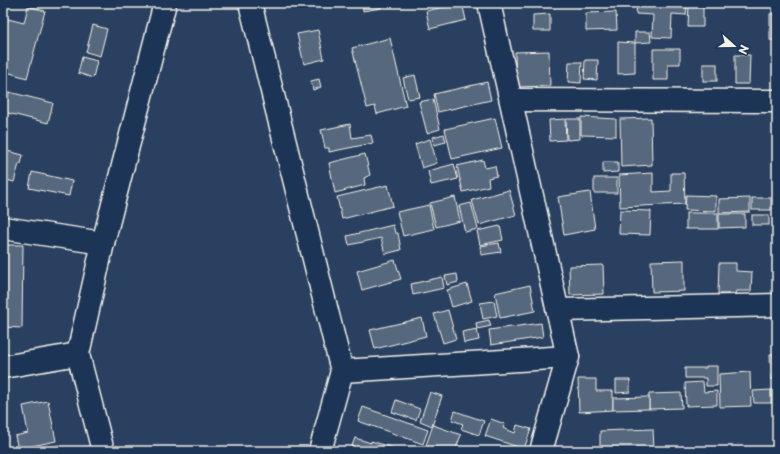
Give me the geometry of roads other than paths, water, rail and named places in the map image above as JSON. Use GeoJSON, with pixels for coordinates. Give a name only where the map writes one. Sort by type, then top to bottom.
{"type":"FeatureCollection","features":[{"type":"Feature","properties":{"kind":"street"},"geometry":{"type":"LineString","coordinates":[[102,451],[78,354],[103,243],[165,3]]}},
{"type":"Feature","properties":{"kind":"street"},"geometry":{"type":"LineString","coordinates":[[250,3],[342,371],[320,451]]}},
{"type":"Feature","properties":{"kind":"street"},"geometry":{"type":"LineString","coordinates":[[489,3],[568,357],[541,451]]}},
{"type":"Feature","properties":{"kind":"street"},"geometry":{"type":"LineString","coordinates":[[511,100],[777,101]]}},
{"type":"Feature","properties":{"kind":"street"},"geometry":{"type":"LineString","coordinates":[[3,228],[103,243]]}},
{"type":"Feature","properties":{"kind":"street"},"geometry":{"type":"LineString","coordinates":[[558,310],[777,305]]}},
{"type":"Feature","properties":{"kind":"street"},"geometry":{"type":"LineString","coordinates":[[3,367],[78,354]]}},
{"type":"Feature","properties":{"kind":"street"},"geometry":{"type":"LineString","coordinates":[[342,371],[568,357]]}}]}
